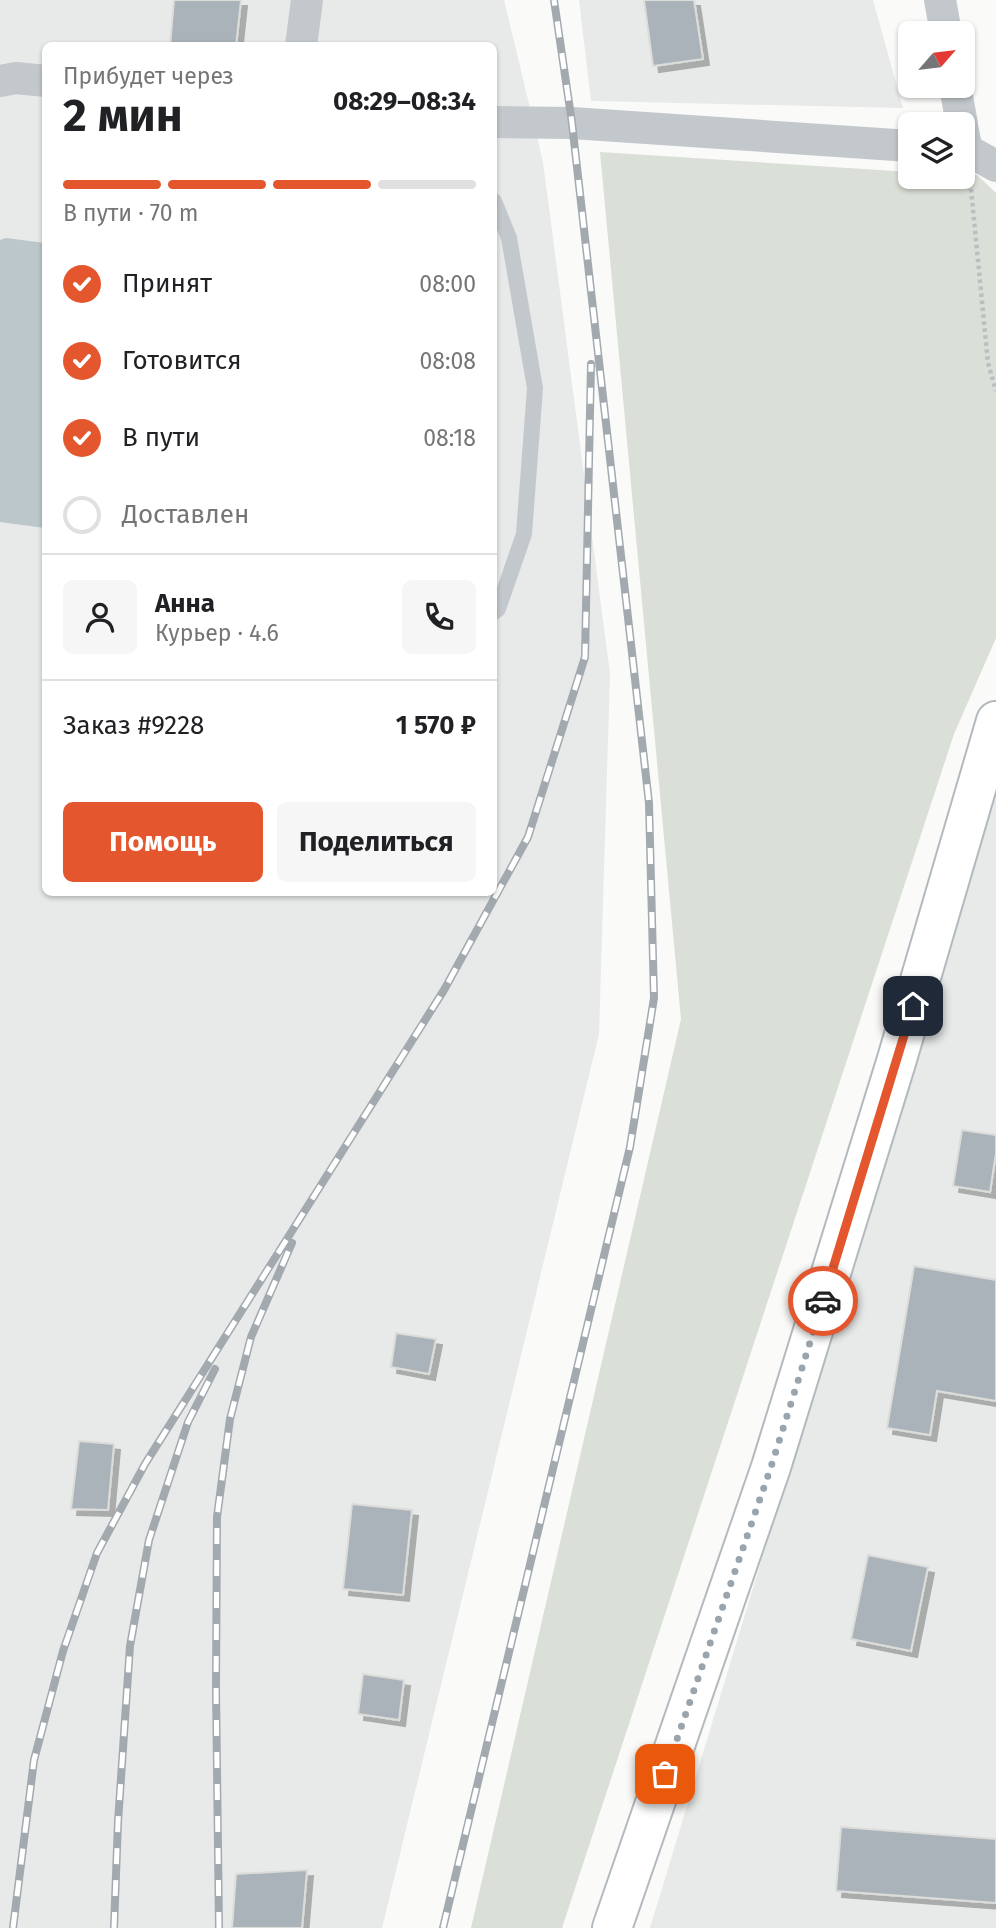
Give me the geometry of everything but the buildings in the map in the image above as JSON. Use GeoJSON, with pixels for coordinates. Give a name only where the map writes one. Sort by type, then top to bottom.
{"type":"FeatureCollection","features":[{"type":"Feature","properties":{"kind":"main road"},"geometry":{"type":"LineString","coordinates":[[612,1928],[771,1467],[894,1072],[993,739]]}},
{"type":"Feature","properties":{"kind":"street"},"geometry":{"type":"LineString","coordinates":[[302,42],[306,0]]}},
{"type":"Feature","properties":{"kind":"street"},"geometry":{"type":"LineString","coordinates":[[940,0],[944,21]]}},
{"type":"Feature","properties":{"kind":"street"},"geometry":{"type":"LineString","coordinates":[[0,80],[42,80]]}},
{"type":"Feature","properties":{"kind":"street"},"geometry":{"type":"LineString","coordinates":[[497,122],[572,123],[898,145]]}},
{"type":"Feature","properties":{"kind":"street"},"geometry":{"type":"LineString","coordinates":[[975,148],[996,166]]}},
{"type":"Feature","properties":{"kind":"lane"},"geometry":{"type":"LineString","coordinates":[[497,208],[509,238],[535,388],[524,534],[497,610]]}},
{"type":"Feature","properties":{"kind":"path"},"geometry":{"type":"LineString","coordinates":[[969,189],[988,363],[996,391]]}},
{"type":"Feature","properties":{"kind":"shaded area"},"geometry":{"type":"Polygon","coordinates":[[[0,0],[504,0],[543,162],[610,674],[599,1034],[382,1928],[0,1928],[0,0]]]}},
{"type":"Feature","properties":{"kind":"shaded area"},"geometry":{"type":"Polygon","coordinates":[[[579,0],[873,0],[898,98],[903,108],[591,101],[579,0]]]}},
{"type":"Feature","properties":{"kind":"shaded area"},"geometry":{"type":"Polygon","coordinates":[[[600,152],[898,171],[898,189],[975,189],[977,175],[996,193],[996,638],[954,734],[562,1928],[471,1928],[681,1019],[600,152]]]}},
{"type":"Feature","properties":{"kind":"shaded area"},"geometry":{"type":"Polygon","coordinates":[[[6,238],[42,243],[42,528],[0,522],[0,240],[6,238]]]}},
{"type":"Feature","properties":{"kind":"shaded area"},"geometry":{"type":"Polygon","coordinates":[[[996,786],[996,1928],[650,1928],[996,786]]]}},
{"type":"Feature","properties":{"kind":"railway"},"geometry":{"type":"LineString","coordinates":[[443,1928],[630,1147],[654,998],[649,803],[572,123],[554,0]]}},
{"type":"Feature","properties":{"kind":"railway"},"geometry":{"type":"LineString","coordinates":[[497,893],[528,837],[585,657],[591,364]]}},
{"type":"Feature","properties":{"kind":"railway"},"geometry":{"type":"LineString","coordinates":[[13,1928],[34,1760],[63,1651],[97,1553],[145,1464],[444,990],[496,896]]}},
{"type":"Feature","properties":{"kind":"railway"},"geometry":{"type":"LineString","coordinates":[[219,1928],[217,1517],[230,1419],[251,1337],[292,1243]]}},
{"type":"Feature","properties":{"kind":"railway"},"geometry":{"type":"LineString","coordinates":[[114,1928],[130,1646],[149,1540],[188,1422],[215,1369]]}},
{"type":"Feature","properties":{"kind":"way so far"},"geometry":{"type":"LineString","coordinates":[[665,1774],[771,1467],[823,1301]]}},
{"type":"Feature","properties":{"kind":"route"},"geometry":{"type":"LineString","coordinates":[[823,1301],[913,1006]]}}]}
